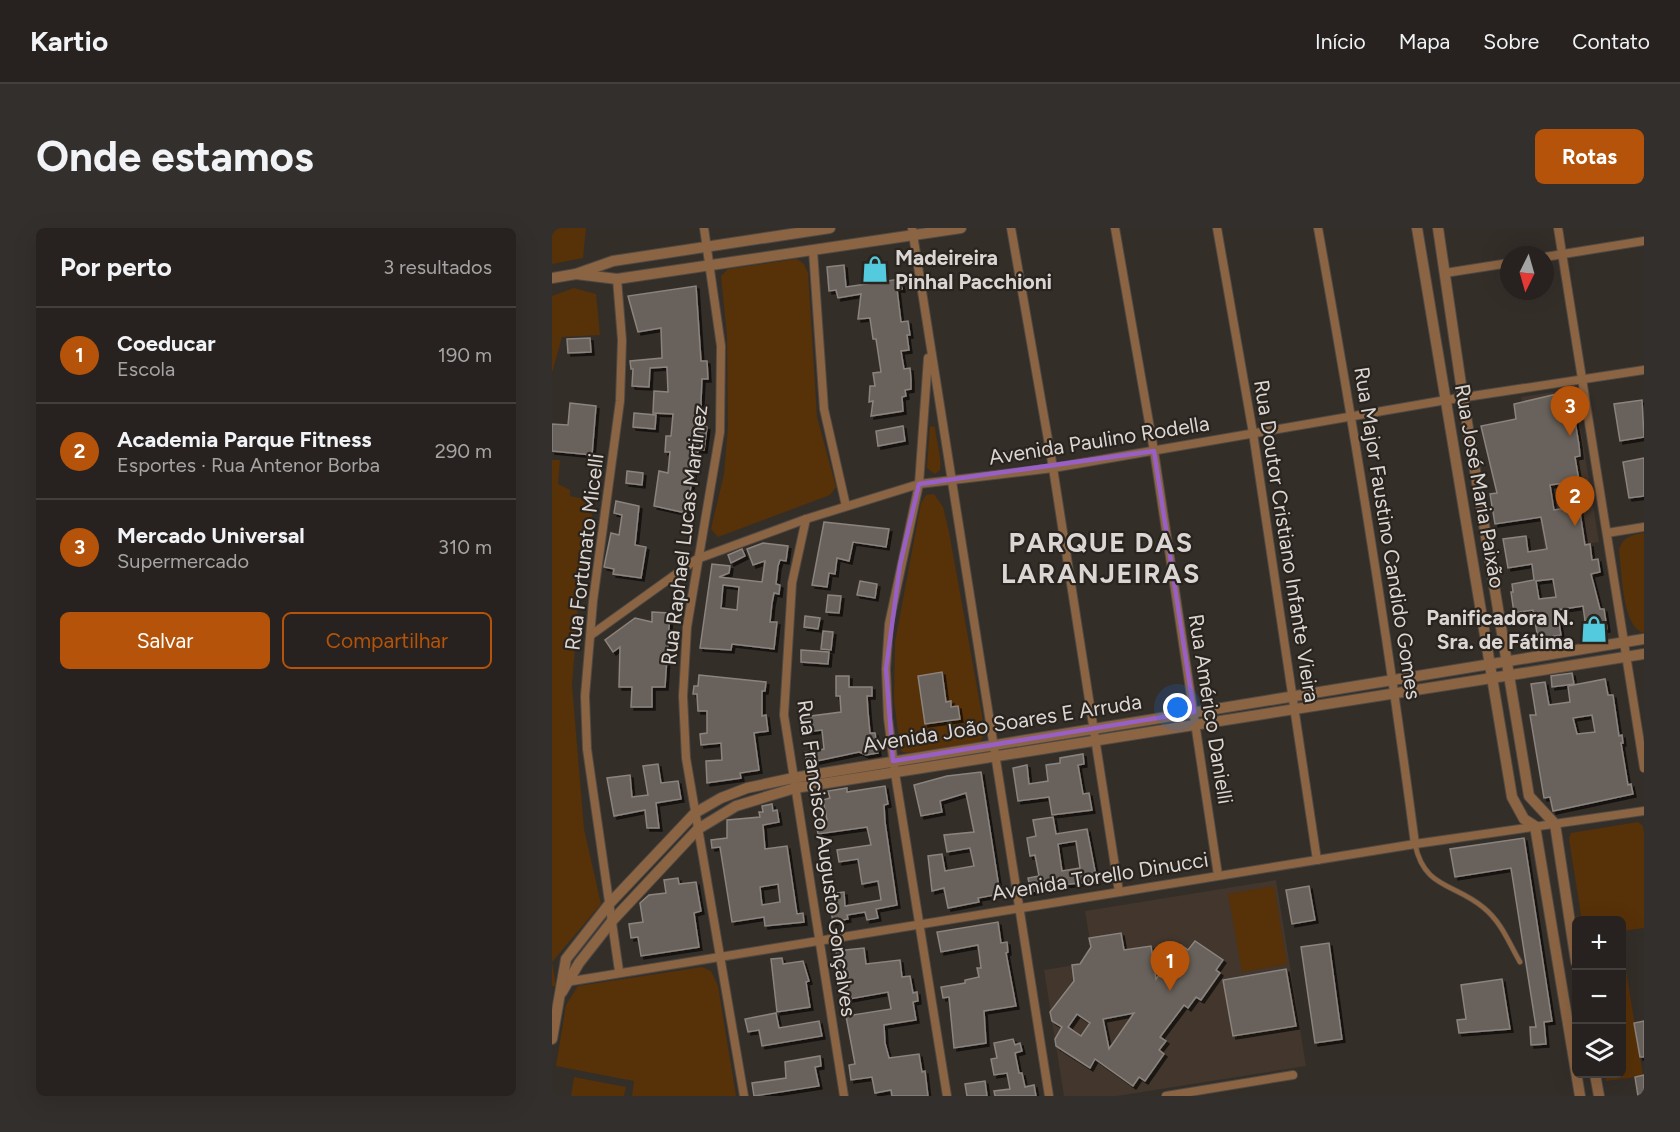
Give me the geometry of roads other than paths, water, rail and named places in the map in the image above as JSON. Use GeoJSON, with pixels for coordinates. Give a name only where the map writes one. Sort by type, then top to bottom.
{"type":"FeatureCollection","features":[{"type":"Feature","properties":{"kind":"street","name":"Rua Raphael Lucas Martinez"},"geometry":{"type":"LineString","coordinates":[[704,228],[721,346],[720,432],[687,627],[683,696],[687,758],[695,813],[744,1096]]}},
{"type":"Feature","properties":{"kind":"street"},"geometry":{"type":"LineString","coordinates":[[552,278],[576,274],[613,261],[830,228]]}},
{"type":"Feature","properties":{"kind":"street"},"geometry":{"type":"LineString","coordinates":[[576,274],[617,279],[813,250],[912,232],[961,228]]}},
{"type":"Feature","properties":{"kind":"street"},"geometry":{"type":"LineString","coordinates":[[1011,228],[1053,468],[1119,892]]}},
{"type":"Feature","properties":{"kind":"street","name":"Rua Américo Danielli"},"geometry":{"type":"LineString","coordinates":[[1114,228],[1154,451],[1218,875]]}},
{"type":"Feature","properties":{"kind":"street","name":"Rua Doutor Cristiano Infante Vieira"},"geometry":{"type":"LineString","coordinates":[[1216,228],[1253,433],[1317,860]]}},
{"type":"Feature","properties":{"kind":"street","name":"Rua Major Faustino Candido Gomes"},"geometry":{"type":"LineString","coordinates":[[1318,228],[1352,416],[1395,692],[1415,844]]}},
{"type":"Feature","properties":{"kind":"street","name":"Rua José Maria Paixão"},"geometry":{"type":"LineString","coordinates":[[1417,228],[1512,797],[1524,819],[1535,826]]}},
{"type":"Feature","properties":{"kind":"street","name":"Rua José Maria Paixão"},"geometry":{"type":"LineString","coordinates":[[1438,228],[1462,398],[1529,796],[1555,824]]}},
{"type":"Feature","properties":{"kind":"street"},"geometry":{"type":"LineString","coordinates":[[1558,228],[1644,768]]}},
{"type":"Feature","properties":{"kind":"street"},"geometry":{"type":"LineString","coordinates":[[912,232],[1049,1096]]}},
{"type":"Feature","properties":{"kind":"street"},"geometry":{"type":"LineString","coordinates":[[1554,256],[1644,241]]}},
{"type":"Feature","properties":{"kind":"street"},"geometry":{"type":"LineString","coordinates":[[813,250],[824,409],[846,506]]}},
{"type":"Feature","properties":{"kind":"street"},"geometry":{"type":"LineString","coordinates":[[1445,273],[1500,264]]}},
{"type":"Feature","properties":{"kind":"street","name":"Rua Fortunato Micelli"},"geometry":{"type":"LineString","coordinates":[[617,279],[622,340],[620,401],[601,532],[585,696],[587,749],[619,971]]}},
{"type":"Feature","properties":{"kind":"street"},"geometry":{"type":"LineString","coordinates":[[929,345],[919,484],[889,624],[886,669],[893,761],[947,1096]]}},
{"type":"Feature","properties":{"kind":"street","name":"Avenida Paulino Rodella"},"geometry":{"type":"LineString","coordinates":[[591,635],[697,559],[806,519],[919,484],[952,478],[1053,468],[1446,400],[1644,370]]}},
{"type":"Feature","properties":{"kind":"street","name":"Rua Francisco Augusto Gonçalves"},"geometry":{"type":"LineString","coordinates":[[806,519],[792,583],[786,649],[784,715],[844,1096]]}},
{"type":"Feature","properties":{"kind":"street"},"geometry":{"type":"LineString","coordinates":[[1607,533],[1644,527]]}},
{"type":"Feature","properties":{"kind":"street","name":"Avenida João Soares E Arruda"},"geometry":{"type":"LineString","coordinates":[[564,985],[566,959],[610,903],[695,813],[721,798],[747,788],[895,773],[1092,728],[1644,639]]}},
{"type":"Feature","properties":{"kind":"street","name":"Avenida João Soares E Arruda"},"geometry":{"type":"LineString","coordinates":[[564,985],[612,921],[698,829],[736,806],[794,783],[893,761],[1094,740],[1644,654]]}},
{"type":"Feature","properties":{"kind":"street","name":"Avenida Torello Dinucci"},"geometry":{"type":"LineString","coordinates":[[564,985],[619,971],[1415,844],[1644,811]]}},
{"type":"Feature","properties":{"kind":"street"},"geometry":{"type":"LineString","coordinates":[[1555,824],[1572,936]]}},
{"type":"Feature","properties":{"kind":"street"},"geometry":{"type":"LineString","coordinates":[[1535,826],[1580,1096]]}},
{"type":"Feature","properties":{"kind":"street"},"geometry":{"type":"LineString","coordinates":[[552,1040],[564,985]]}},
{"type":"Feature","properties":{"kind":"street"},"geometry":{"type":"LineString","coordinates":[[1166,1096],[1293,1075]]}},
{"type":"Feature","properties":{"kind":"street"},"geometry":{"type":"LineString","coordinates":[[1596,1078],[1599,1096]]}},
{"type":"Feature","properties":{"kind":"lane"},"geometry":{"type":"LineString","coordinates":[[1415,844],[1422,868],[1430,876],[1483,907],[1506,933],[1520,962]]}},
{"type":"Feature","properties":{"kind":"place","name":"Madeireira Pinhal Pacchioni"},"geometry":{"type":"Point","coordinates":[875,269]}},
{"type":"Feature","properties":{"kind":"place","name":"Mercado Universal"},"geometry":{"type":"Point","coordinates":[1570,436]}},
{"type":"Feature","properties":{"kind":"place","name":"Academia Parque Fitness"},"geometry":{"type":"Point","coordinates":[1575,526]}},
{"type":"Feature","properties":{"kind":"place","name":"Panificadora N. Sra. de Fátima"},"geometry":{"type":"Point","coordinates":[1594,629]}},
{"type":"Feature","properties":{"kind":"place","name":"Coeducar"},"geometry":{"type":"Point","coordinates":[1170,991]}},
{"type":"Feature","properties":{"kind":"district","name":"PARQUE DAS LARANJEIRAS"},"geometry":{"type":"Point","coordinates":[1101,558]}}]}
